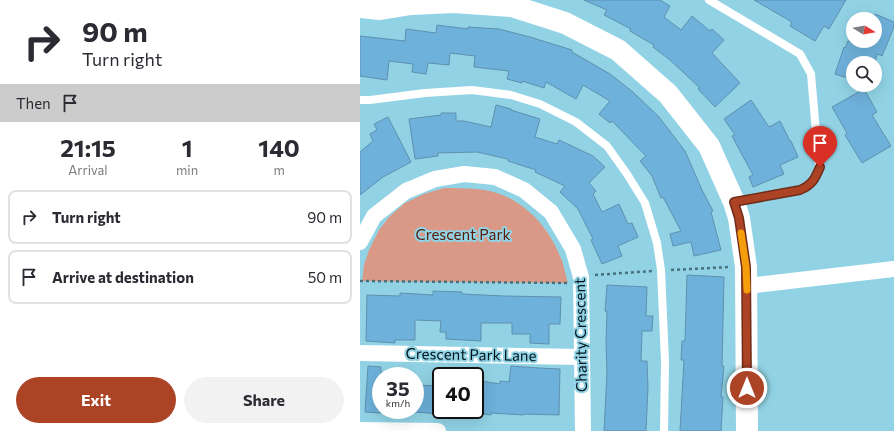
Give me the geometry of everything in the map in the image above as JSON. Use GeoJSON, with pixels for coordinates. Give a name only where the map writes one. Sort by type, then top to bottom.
{"type":"FeatureCollection","features":[{"type":"Feature","properties":{"kind":"street"},"geometry":{"type":"LineString","coordinates":[[360,7],[380,9],[411,4],[454,2],[512,6],[565,23],[618,50],[668,94],[709,146],[734,202],[739,218],[746,267],[747,431]]}},
{"type":"Feature","properties":{"kind":"street","name":"Charity Crescent"},"geometry":{"type":"LineString","coordinates":[[360,242],[374,216],[406,190],[436,179],[464,174],[495,177],[524,190],[551,212],[573,249],[582,283],[583,431]]}},
{"type":"Feature","properties":{"kind":"street"},"geometry":{"type":"LineString","coordinates":[[746,286],[894,269]]}},
{"type":"Feature","properties":{"kind":"street","name":"Crescent Park Lane"},"geometry":{"type":"LineString","coordinates":[[360,353],[582,357]]}},
{"type":"Feature","properties":{"kind":"street"},"geometry":{"type":"LineString","coordinates":[[360,430],[438,431]]}},
{"type":"Feature","properties":{"kind":"lane"},"geometry":{"type":"LineString","coordinates":[[710,0],[800,54],[811,74],[813,90],[820,167],[815,177],[808,186],[800,190],[734,202]]}},
{"type":"Feature","properties":{"kind":"lane"},"geometry":{"type":"LineString","coordinates":[[360,100],[472,90],[511,95],[540,104],[576,122],[607,146],[645,203],[657,243],[661,270],[665,361],[664,431]]}},
{"type":"Feature","properties":{"kind":"path"},"geometry":{"type":"LineString","coordinates":[[360,281],[582,283]]}},
{"type":"Feature","properties":{"kind":"green space","name":"Crescent Park"},"geometry":{"type":"Polygon","coordinates":[[[444,188],[490,191],[513,200],[523,207],[533,215],[549,234],[563,262],[568,283],[362,281],[364,265],[369,250],[379,230],[389,217],[405,203],[424,194],[444,188]]]}},
{"type":"Feature","properties":{"kind":"building"},"geometry":{"type":"Polygon","coordinates":[[[584,0],[660,0],[670,6],[664,17],[681,30],[692,16],[710,31],[712,29],[724,40],[712,53],[740,83],[715,107],[698,89],[700,88],[670,60],[653,47],[654,45],[630,31],[631,29],[604,15],[607,10],[584,0]]]}},
{"type":"Feature","properties":{"kind":"building"},"geometry":{"type":"Polygon","coordinates":[[[754,0],[846,0],[829,29],[824,26],[815,41],[790,26],[792,22],[754,0]]]}},
{"type":"Feature","properties":{"kind":"building"},"geometry":{"type":"Polygon","coordinates":[[[882,17],[894,22],[894,27],[882,56],[877,54],[877,56],[846,56],[846,78],[835,74],[844,47],[845,48],[846,46],[846,48],[882,48],[882,17]]]}},
{"type":"Feature","properties":{"kind":"building"},"geometry":{"type":"Polygon","coordinates":[[[437,25],[468,29],[468,27],[499,29],[572,50],[572,52],[610,74],[633,92],[659,117],[685,151],[713,211],[711,212],[721,250],[694,256],[691,242],[673,246],[670,234],[681,231],[663,197],[661,198],[652,176],[640,161],[646,156],[612,121],[610,123],[599,114],[610,101],[583,85],[576,99],[546,82],[544,88],[522,81],[522,83],[507,79],[509,71],[474,67],[475,56],[450,53],[449,65],[428,63],[426,74],[412,72],[413,64],[389,61],[387,80],[360,76],[360,36],[405,41],[406,29],[436,33],[437,25]]]}},
{"type":"Feature","properties":{"kind":"building"},"geometry":{"type":"Polygon","coordinates":[[[859,92],[866,92],[877,112],[872,115],[891,146],[862,163],[845,135],[847,133],[832,107],[859,92]]]}},
{"type":"Feature","properties":{"kind":"building"},"geometry":{"type":"Polygon","coordinates":[[[751,100],[769,127],[780,121],[798,157],[780,165],[784,174],[753,187],[749,177],[753,175],[732,136],[735,135],[724,119],[751,100]]]}},
{"type":"Feature","properties":{"kind":"building"},"geometry":{"type":"Polygon","coordinates":[[[496,105],[540,119],[535,137],[557,144],[559,140],[593,156],[605,167],[589,183],[596,191],[593,194],[602,212],[619,204],[628,224],[632,223],[638,237],[618,246],[622,256],[602,264],[591,240],[593,239],[578,209],[560,192],[565,186],[535,172],[536,170],[508,161],[508,159],[477,152],[438,153],[438,156],[415,159],[409,119],[441,115],[441,113],[456,113],[456,121],[464,121],[491,127],[496,105]]]}},
{"type":"Feature","properties":{"kind":"building"},"geometry":{"type":"Polygon","coordinates":[[[388,117],[411,162],[383,177],[360,195],[360,152],[373,141],[370,134],[377,130],[374,124],[388,117]]]}},
{"type":"Feature","properties":{"kind":"building"},"geometry":{"type":"Polygon","coordinates":[[[687,275],[724,277],[722,366],[724,366],[721,397],[723,397],[721,431],[680,431],[684,360],[681,360],[682,341],[685,341],[687,275]]]}},
{"type":"Feature","properties":{"kind":"building"},"geometry":{"type":"Polygon","coordinates":[[[607,285],[647,287],[646,316],[653,316],[652,331],[642,331],[641,361],[647,361],[648,387],[646,431],[604,431],[607,373],[607,311],[605,311],[607,285]]]}},
{"type":"Feature","properties":{"kind":"building"},"geometry":{"type":"Polygon","coordinates":[[[433,291],[462,292],[462,294],[561,297],[560,324],[549,324],[549,344],[530,343],[530,334],[512,334],[512,323],[481,323],[481,341],[446,339],[446,332],[440,332],[441,321],[415,320],[415,340],[395,340],[395,343],[366,341],[367,295],[400,296],[400,293],[433,295],[433,291]]]}},
{"type":"Feature","properties":{"kind":"building"},"geometry":{"type":"Polygon","coordinates":[[[368,366],[381,367],[372,367],[372,412],[365,412],[368,366]]]}},
{"type":"Feature","properties":{"kind":"building"},"geometry":{"type":"Polygon","coordinates":[[[511,366],[560,369],[559,415],[491,413],[491,415],[484,414],[484,381],[500,384],[500,381],[509,382],[511,366]]]}},
{"type":"Feature","properties":{"kind":"building"},"geometry":{"type":"Polygon","coordinates":[[[424,385],[432,386],[432,413],[424,413],[424,385]]]}},
{"type":"Feature","properties":{"kind":"slow traffic"},"geometry":{"type":"LineString","coordinates":[[741,233],[746,267],[747,290]]}},
{"type":"Feature","properties":{"kind":"route"},"geometry":{"type":"LineString","coordinates":[[747,388],[746,267],[739,218],[734,202],[800,190],[808,186],[820,167]]}}]}
